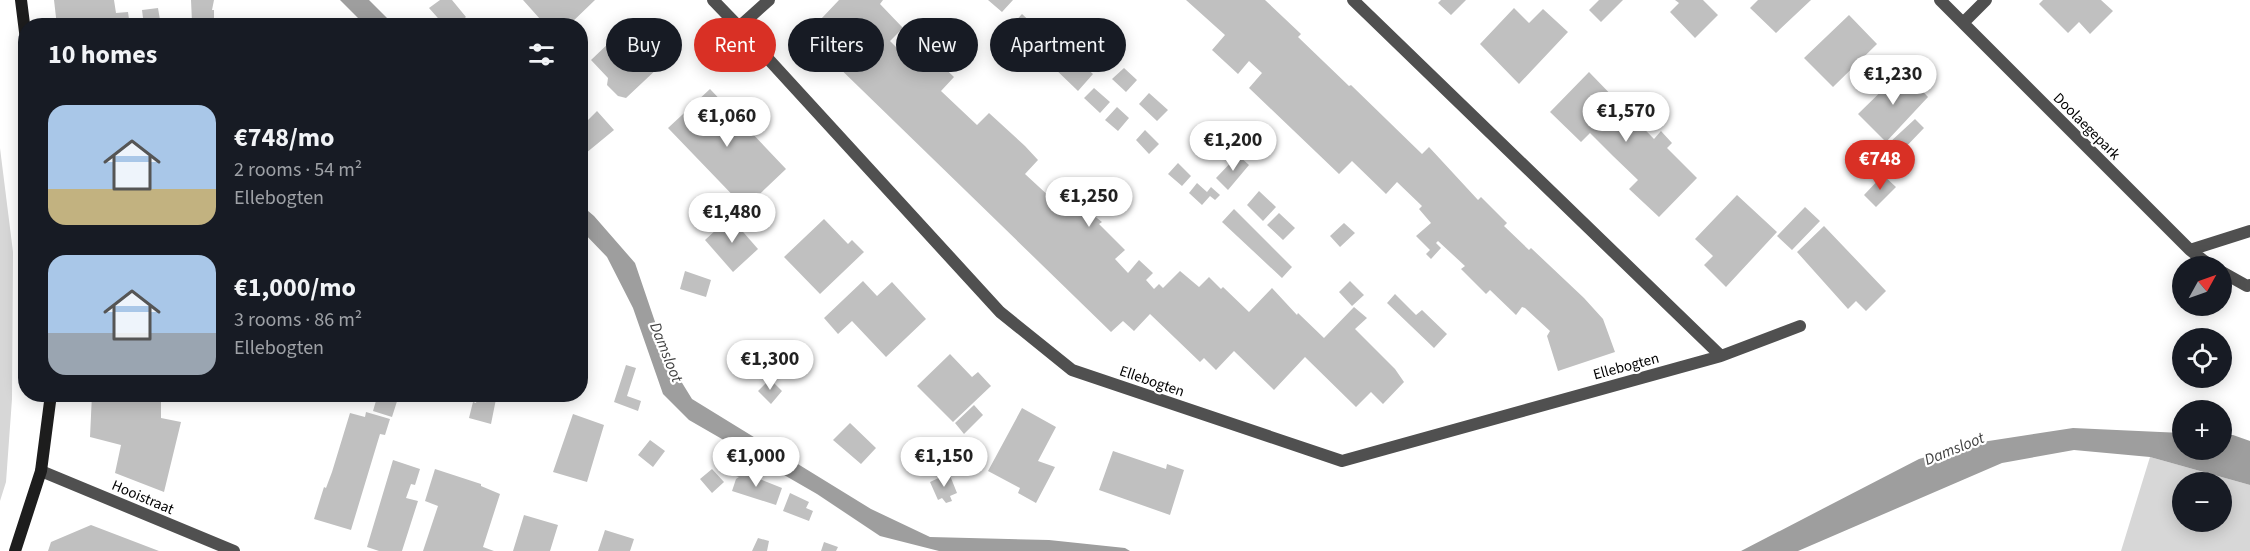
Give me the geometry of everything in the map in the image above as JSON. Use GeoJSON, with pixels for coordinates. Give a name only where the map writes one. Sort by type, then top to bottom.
{"type":"FeatureCollection","features":[{"type":"Feature","properties":{"kind":"main road"},"geometry":{"type":"LineString","coordinates":[[21,0],[23,18]]}},
{"type":"Feature","properties":{"kind":"main road"},"geometry":{"type":"LineString","coordinates":[[15,551],[41,471],[50,402]]}},
{"type":"Feature","properties":{"kind":"street","name":"Ellebogten"},"geometry":{"type":"LineString","coordinates":[[713,0],[730,18]]}},
{"type":"Feature","properties":{"kind":"street"},"geometry":{"type":"LineString","coordinates":[[749,18],[769,0]]}},
{"type":"Feature","properties":{"kind":"street"},"geometry":{"type":"LineString","coordinates":[[1353,0],[1722,356]]}},
{"type":"Feature","properties":{"kind":"street","name":"Doolaegepark"},"geometry":{"type":"LineString","coordinates":[[1940,0],[2198,256]]}},
{"type":"Feature","properties":{"kind":"street"},"geometry":{"type":"LineString","coordinates":[[1964,22],[1986,0]]}},
{"type":"Feature","properties":{"kind":"street","name":"Ellebogten"},"geometry":{"type":"LineString","coordinates":[[776,67],[1000,312],[1071,370],[1342,461],[1722,356],[1800,326]]}},
{"type":"Feature","properties":{"kind":"street"},"geometry":{"type":"LineString","coordinates":[[2190,250],[2250,231]]}},
{"type":"Feature","properties":{"kind":"street"},"geometry":{"type":"LineString","coordinates":[[2232,278],[2247,286],[2250,285]]}},
{"type":"Feature","properties":{"kind":"street","name":"Hooistraat"},"geometry":{"type":"LineString","coordinates":[[41,471],[234,551]]}},
{"type":"Feature","properties":{"kind":"shaded area"},"geometry":{"type":"Polygon","coordinates":[[[340,0],[369,0],[387,18],[358,18],[340,0]]]}},
{"type":"Feature","properties":{"kind":"shaded area"},"geometry":{"type":"Polygon","coordinates":[[[0,148],[13,252],[12,399],[6,482],[0,501],[0,148]]]}},
{"type":"Feature","properties":{"kind":"shaded area"},"geometry":{"type":"Polygon","coordinates":[[[588,211],[635,263],[668,360],[692,399],[871,509],[930,537],[1049,540],[1125,548],[1130,551],[939,551],[880,536],[817,494],[689,420],[663,394],[633,308],[607,257],[588,237],[588,211]]]}},
{"type":"Feature","properties":{"kind":"shaded area"},"geometry":{"type":"Polygon","coordinates":[[[2073,428],[2172,433],[2172,460],[2232,460],[2233,435],[2250,441],[2250,485],[2232,480],[2232,472],[2204,472],[2150,457],[2074,450],[2002,463],[1798,551],[1741,551],[1919,459],[1969,444],[2073,428]]]}},
{"type":"Feature","properties":{"kind":"shaded area"},"geometry":{"type":"Polygon","coordinates":[[[2150,457],[2204,472],[2172,472],[2172,532],[2232,532],[2232,480],[2250,485],[2250,551],[2121,551],[2150,457]]]}},
{"type":"Feature","properties":{"kind":"building"},"geometry":{"type":"Polygon","coordinates":[[[54,0],[114,0],[116,13],[128,12],[129,18],[56,18],[54,0]]]}},
{"type":"Feature","properties":{"kind":"building"},"geometry":{"type":"Polygon","coordinates":[[[191,0],[214,0],[212,10],[214,10],[214,18],[192,18],[191,0]]]}},
{"type":"Feature","properties":{"kind":"building"},"geometry":{"type":"Polygon","coordinates":[[[440,0],[452,0],[466,17],[438,18],[429,8],[440,0]]]}},
{"type":"Feature","properties":{"kind":"building"},"geometry":{"type":"Polygon","coordinates":[[[523,0],[595,0],[576,18],[539,18],[523,0]]]}},
{"type":"Feature","properties":{"kind":"building"},"geometry":{"type":"Polygon","coordinates":[[[839,0],[883,0],[880,4],[896,21],[896,35],[890,41],[896,47],[896,72],[949,72],[954,77],[941,91],[977,125],[989,113],[1025,146],[1038,160],[1025,174],[1051,198],[1064,184],[1088,211],[1102,222],[1099,224],[1125,250],[1115,259],[1128,273],[1139,260],[1153,273],[1146,280],[1154,289],[1159,284],[1163,288],[1180,271],[1199,287],[1209,277],[1249,312],[1272,288],[1297,315],[1298,313],[1324,338],[1354,307],[1367,318],[1355,329],[1395,369],[1404,382],[1383,404],[1371,392],[1356,407],[1305,357],[1274,390],[1234,351],[1216,370],[1204,358],[1200,362],[1150,314],[1134,331],[1123,321],[1111,332],[843,72],[884,72],[884,18],[822,18],[839,0]]]}},
{"type":"Feature","properties":{"kind":"building"},"geometry":{"type":"Polygon","coordinates":[[[988,0],[1013,0],[1002,12],[988,0]]]}},
{"type":"Feature","properties":{"kind":"building"},"geometry":{"type":"Polygon","coordinates":[[[1186,0],[1265,0],[1301,34],[1298,37],[1349,86],[1351,85],[1422,154],[1429,147],[1478,200],[1481,197],[1507,223],[1504,226],[1584,298],[1603,319],[1615,352],[1558,371],[1547,336],[1550,331],[1525,308],[1522,307],[1516,315],[1490,290],[1486,294],[1461,269],[1465,266],[1438,241],[1436,243],[1441,248],[1431,259],[1426,254],[1430,250],[1416,236],[1431,223],[1419,209],[1422,206],[1397,182],[1386,194],[1352,161],[1339,174],[1249,88],[1262,73],[1249,61],[1238,74],[1212,50],[1225,35],[1186,0]]]}},
{"type":"Feature","properties":{"kind":"building"},"geometry":{"type":"Polygon","coordinates":[[[1441,0],[1466,0],[1451,15],[1438,3],[1441,0]]]}},
{"type":"Feature","properties":{"kind":"building"},"geometry":{"type":"Polygon","coordinates":[[[1599,0],[1623,0],[1601,22],[1589,10],[1599,0]]]}},
{"type":"Feature","properties":{"kind":"building"},"geometry":{"type":"Polygon","coordinates":[[[1675,0],[1703,0],[1718,15],[1695,38],[1670,12],[1679,3],[1675,0]]]}},
{"type":"Feature","properties":{"kind":"building"},"geometry":{"type":"Polygon","coordinates":[[[1758,0],[1811,0],[1776,33],[1750,8],[1758,0]]]}},
{"type":"Feature","properties":{"kind":"building"},"geometry":{"type":"Polygon","coordinates":[[[2043,0],[2101,0],[2113,11],[2090,34],[2079,22],[2068,33],[2039,4],[2043,0]]]}},
{"type":"Feature","properties":{"kind":"building"},"geometry":{"type":"Polygon","coordinates":[[[158,8],[160,18],[143,18],[142,10],[158,8]]]}},
{"type":"Feature","properties":{"kind":"building"},"geometry":{"type":"Polygon","coordinates":[[[1514,8],[1529,23],[1543,9],[1568,32],[1519,84],[1480,44],[1514,8]]]}},
{"type":"Feature","properties":{"kind":"building"},"geometry":{"type":"Polygon","coordinates":[[[1849,15],[1877,44],[1833,87],[1804,58],[1849,15]]]}},
{"type":"Feature","properties":{"kind":"building"},"geometry":{"type":"Polygon","coordinates":[[[606,46],[606,72],[654,72],[626,98],[618,96],[607,85],[608,78],[591,60],[606,46]]]}},
{"type":"Feature","properties":{"kind":"building"},"geometry":{"type":"Polygon","coordinates":[[[1126,70],[1137,80],[1126,92],[1112,79],[1120,72],[1126,72],[1126,70]]]}},
{"type":"Feature","properties":{"kind":"building"},"geometry":{"type":"Polygon","coordinates":[[[1903,70],[1928,97],[1886,142],[1858,114],[1903,70]]]}},
{"type":"Feature","properties":{"kind":"building"},"geometry":{"type":"Polygon","coordinates":[[[1058,72],[1091,72],[1093,74],[1078,91],[1058,72]]]}},
{"type":"Feature","properties":{"kind":"building"},"geometry":{"type":"Polygon","coordinates":[[[1589,72],[1654,139],[1661,131],[1672,143],[1667,148],[1697,178],[1659,217],[1629,189],[1638,180],[1590,133],[1581,142],[1550,112],[1589,72]]]}},
{"type":"Feature","properties":{"kind":"building"},"geometry":{"type":"Polygon","coordinates":[[[1094,88],[1110,102],[1100,113],[1084,98],[1094,88]]]}},
{"type":"Feature","properties":{"kind":"building"},"geometry":{"type":"Polygon","coordinates":[[[710,89],[786,169],[745,208],[668,128],[710,89]]]}},
{"type":"Feature","properties":{"kind":"building"},"geometry":{"type":"Polygon","coordinates":[[[1149,93],[1168,110],[1157,121],[1139,104],[1149,93]]]}},
{"type":"Feature","properties":{"kind":"building"},"geometry":{"type":"Polygon","coordinates":[[[1117,107],[1129,118],[1118,131],[1105,120],[1117,107]]]}},
{"type":"Feature","properties":{"kind":"building"},"geometry":{"type":"Polygon","coordinates":[[[597,111],[614,130],[588,151],[588,120],[597,111]]]}},
{"type":"Feature","properties":{"kind":"building"},"geometry":{"type":"Polygon","coordinates":[[[1915,119],[1924,128],[1900,153],[1889,143],[1915,119]]]}},
{"type":"Feature","properties":{"kind":"building"},"geometry":{"type":"Polygon","coordinates":[[[1145,130],[1159,144],[1149,154],[1136,140],[1145,130]]]}},
{"type":"Feature","properties":{"kind":"building"},"geometry":{"type":"Polygon","coordinates":[[[1238,155],[1249,165],[1228,190],[1216,178],[1238,155]]]}},
{"type":"Feature","properties":{"kind":"building"},"geometry":{"type":"Polygon","coordinates":[[[1178,163],[1191,176],[1182,186],[1168,174],[1178,163]]]}},
{"type":"Feature","properties":{"kind":"building"},"geometry":{"type":"Polygon","coordinates":[[[1883,175],[1896,187],[1876,207],[1864,195],[1883,175]]]}},
{"type":"Feature","properties":{"kind":"building"},"geometry":{"type":"Polygon","coordinates":[[[1197,183],[1207,192],[1211,187],[1220,195],[1215,200],[1210,196],[1202,205],[1189,193],[1197,183]]]}},
{"type":"Feature","properties":{"kind":"building"},"geometry":{"type":"Polygon","coordinates":[[[1259,191],[1276,207],[1263,221],[1247,205],[1259,191]]]}},
{"type":"Feature","properties":{"kind":"building"},"geometry":{"type":"Polygon","coordinates":[[[1737,195],[1777,232],[1726,287],[1704,265],[1713,256],[1695,239],[1737,195]]]}},
{"type":"Feature","properties":{"kind":"building"},"geometry":{"type":"Polygon","coordinates":[[[1805,207],[1820,221],[1792,250],[1777,236],[1805,207]]]}},
{"type":"Feature","properties":{"kind":"building"},"geometry":{"type":"Polygon","coordinates":[[[1234,209],[1292,267],[1282,278],[1222,222],[1234,209]]]}},
{"type":"Feature","properties":{"kind":"building"},"geometry":{"type":"Polygon","coordinates":[[[1279,213],[1295,228],[1283,240],[1267,225],[1279,213]]]}},
{"type":"Feature","properties":{"kind":"building"},"geometry":{"type":"Polygon","coordinates":[[[730,217],[758,249],[733,272],[705,240],[730,217]]]}},
{"type":"Feature","properties":{"kind":"building"},"geometry":{"type":"Polygon","coordinates":[[[824,219],[848,244],[852,240],[864,252],[820,294],[784,257],[824,219]]]}},
{"type":"Feature","properties":{"kind":"building"},"geometry":{"type":"Polygon","coordinates":[[[1344,223],[1355,233],[1340,247],[1330,236],[1344,223]]]}},
{"type":"Feature","properties":{"kind":"building"},"geometry":{"type":"Polygon","coordinates":[[[1824,226],[1886,291],[1866,311],[1856,301],[1848,309],[1797,252],[1824,226]]]}},
{"type":"Feature","properties":{"kind":"building"},"geometry":{"type":"Polygon","coordinates":[[[685,271],[711,280],[706,297],[680,289],[685,271]]]}},
{"type":"Feature","properties":{"kind":"building"},"geometry":{"type":"Polygon","coordinates":[[[863,281],[877,296],[892,282],[926,319],[886,357],[852,321],[838,334],[824,318],[863,281]]]}},
{"type":"Feature","properties":{"kind":"building"},"geometry":{"type":"Polygon","coordinates":[[[1350,281],[1364,295],[1352,306],[1339,292],[1350,281]]]}},
{"type":"Feature","properties":{"kind":"building"},"geometry":{"type":"Polygon","coordinates":[[[1395,294],[1416,315],[1422,310],[1447,334],[1434,348],[1387,303],[1395,294]]]}},
{"type":"Feature","properties":{"kind":"building"},"geometry":{"type":"Polygon","coordinates":[[[950,354],[972,377],[978,372],[991,386],[953,422],[917,386],[950,354]]]}},
{"type":"Feature","properties":{"kind":"building"},"geometry":{"type":"Polygon","coordinates":[[[626,365],[636,368],[627,396],[641,401],[638,411],[614,402],[626,365]]]}},
{"type":"Feature","properties":{"kind":"building"},"geometry":{"type":"Polygon","coordinates":[[[770,379],[782,391],[771,404],[758,391],[770,379]]]}},
{"type":"Feature","properties":{"kind":"building"},"geometry":{"type":"Polygon","coordinates":[[[92,402],[161,402],[161,418],[181,422],[164,492],[115,473],[121,445],[90,437],[92,402]]]}},
{"type":"Feature","properties":{"kind":"building"},"geometry":{"type":"Polygon","coordinates":[[[376,402],[397,402],[392,417],[373,411],[376,402]]]}},
{"type":"Feature","properties":{"kind":"building"},"geometry":{"type":"Polygon","coordinates":[[[473,402],[495,402],[491,424],[469,418],[473,402]]]}},
{"type":"Feature","properties":{"kind":"building"},"geometry":{"type":"Polygon","coordinates":[[[974,405],[983,415],[964,434],[955,423],[974,405]]]}},
{"type":"Feature","properties":{"kind":"building"},"geometry":{"type":"Polygon","coordinates":[[[1022,408],[1056,427],[1038,461],[1055,467],[1036,503],[1018,493],[1020,488],[988,471],[1022,408]]]}},
{"type":"Feature","properties":{"kind":"building"},"geometry":{"type":"Polygon","coordinates":[[[366,412],[390,419],[385,435],[380,434],[351,530],[314,519],[324,487],[326,488],[332,472],[350,413],[365,417],[366,412]]]}},
{"type":"Feature","properties":{"kind":"building"},"geometry":{"type":"Polygon","coordinates":[[[573,414],[604,425],[587,482],[553,472],[573,414]]]}},
{"type":"Feature","properties":{"kind":"building"},"geometry":{"type":"Polygon","coordinates":[[[850,423],[876,448],[861,464],[833,440],[850,423]]]}},
{"type":"Feature","properties":{"kind":"building"},"geometry":{"type":"Polygon","coordinates":[[[650,440],[665,451],[653,467],[638,455],[650,440]]]}},
{"type":"Feature","properties":{"kind":"building"},"geometry":{"type":"Polygon","coordinates":[[[1113,451],[1166,469],[1167,464],[1184,470],[1170,515],[1099,490],[1113,451]]]}},
{"type":"Feature","properties":{"kind":"building"},"geometry":{"type":"Polygon","coordinates":[[[393,460],[420,469],[415,485],[411,484],[406,498],[418,501],[402,551],[379,551],[367,547],[393,460]]]}},
{"type":"Feature","properties":{"kind":"building"},"geometry":{"type":"Polygon","coordinates":[[[435,469],[481,484],[500,494],[483,547],[494,551],[423,551],[438,506],[425,501],[435,469]]]}},
{"type":"Feature","properties":{"kind":"building"},"geometry":{"type":"Polygon","coordinates":[[[712,469],[724,482],[712,493],[700,479],[712,469]]]}},
{"type":"Feature","properties":{"kind":"building"},"geometry":{"type":"Polygon","coordinates":[[[735,469],[782,488],[776,505],[732,491],[739,477],[733,475],[735,469]]]}},
{"type":"Feature","properties":{"kind":"building"},"geometry":{"type":"Polygon","coordinates":[[[949,473],[957,493],[950,496],[952,501],[946,503],[942,498],[938,500],[930,482],[949,473]]]}},
{"type":"Feature","properties":{"kind":"building"},"geometry":{"type":"Polygon","coordinates":[[[790,493],[809,502],[806,508],[813,511],[809,521],[783,511],[790,493]]]}},
{"type":"Feature","properties":{"kind":"building"},"geometry":{"type":"Polygon","coordinates":[[[524,515],[558,525],[550,551],[513,551],[524,515]]]}},
{"type":"Feature","properties":{"kind":"building"},"geometry":{"type":"Polygon","coordinates":[[[91,525],[159,551],[48,551],[51,542],[91,525]]]}},
{"type":"Feature","properties":{"kind":"building"},"geometry":{"type":"Polygon","coordinates":[[[605,530],[634,539],[630,551],[598,551],[605,530]]]}},
{"type":"Feature","properties":{"kind":"building"},"geometry":{"type":"Polygon","coordinates":[[[758,538],[769,541],[767,551],[752,551],[758,538]]]}},
{"type":"Feature","properties":{"kind":"building"},"geometry":{"type":"Polygon","coordinates":[[[824,542],[838,547],[836,551],[821,551],[824,542]]]}},
{"type":"Feature","properties":{"kind":"water label","name":"Damsloot"},"geometry":{"type":"Point","coordinates":[667,352]}},
{"type":"Feature","properties":{"kind":"water label","name":"Damsloot"},"geometry":{"type":"Point","coordinates":[1954,448]}}]}
